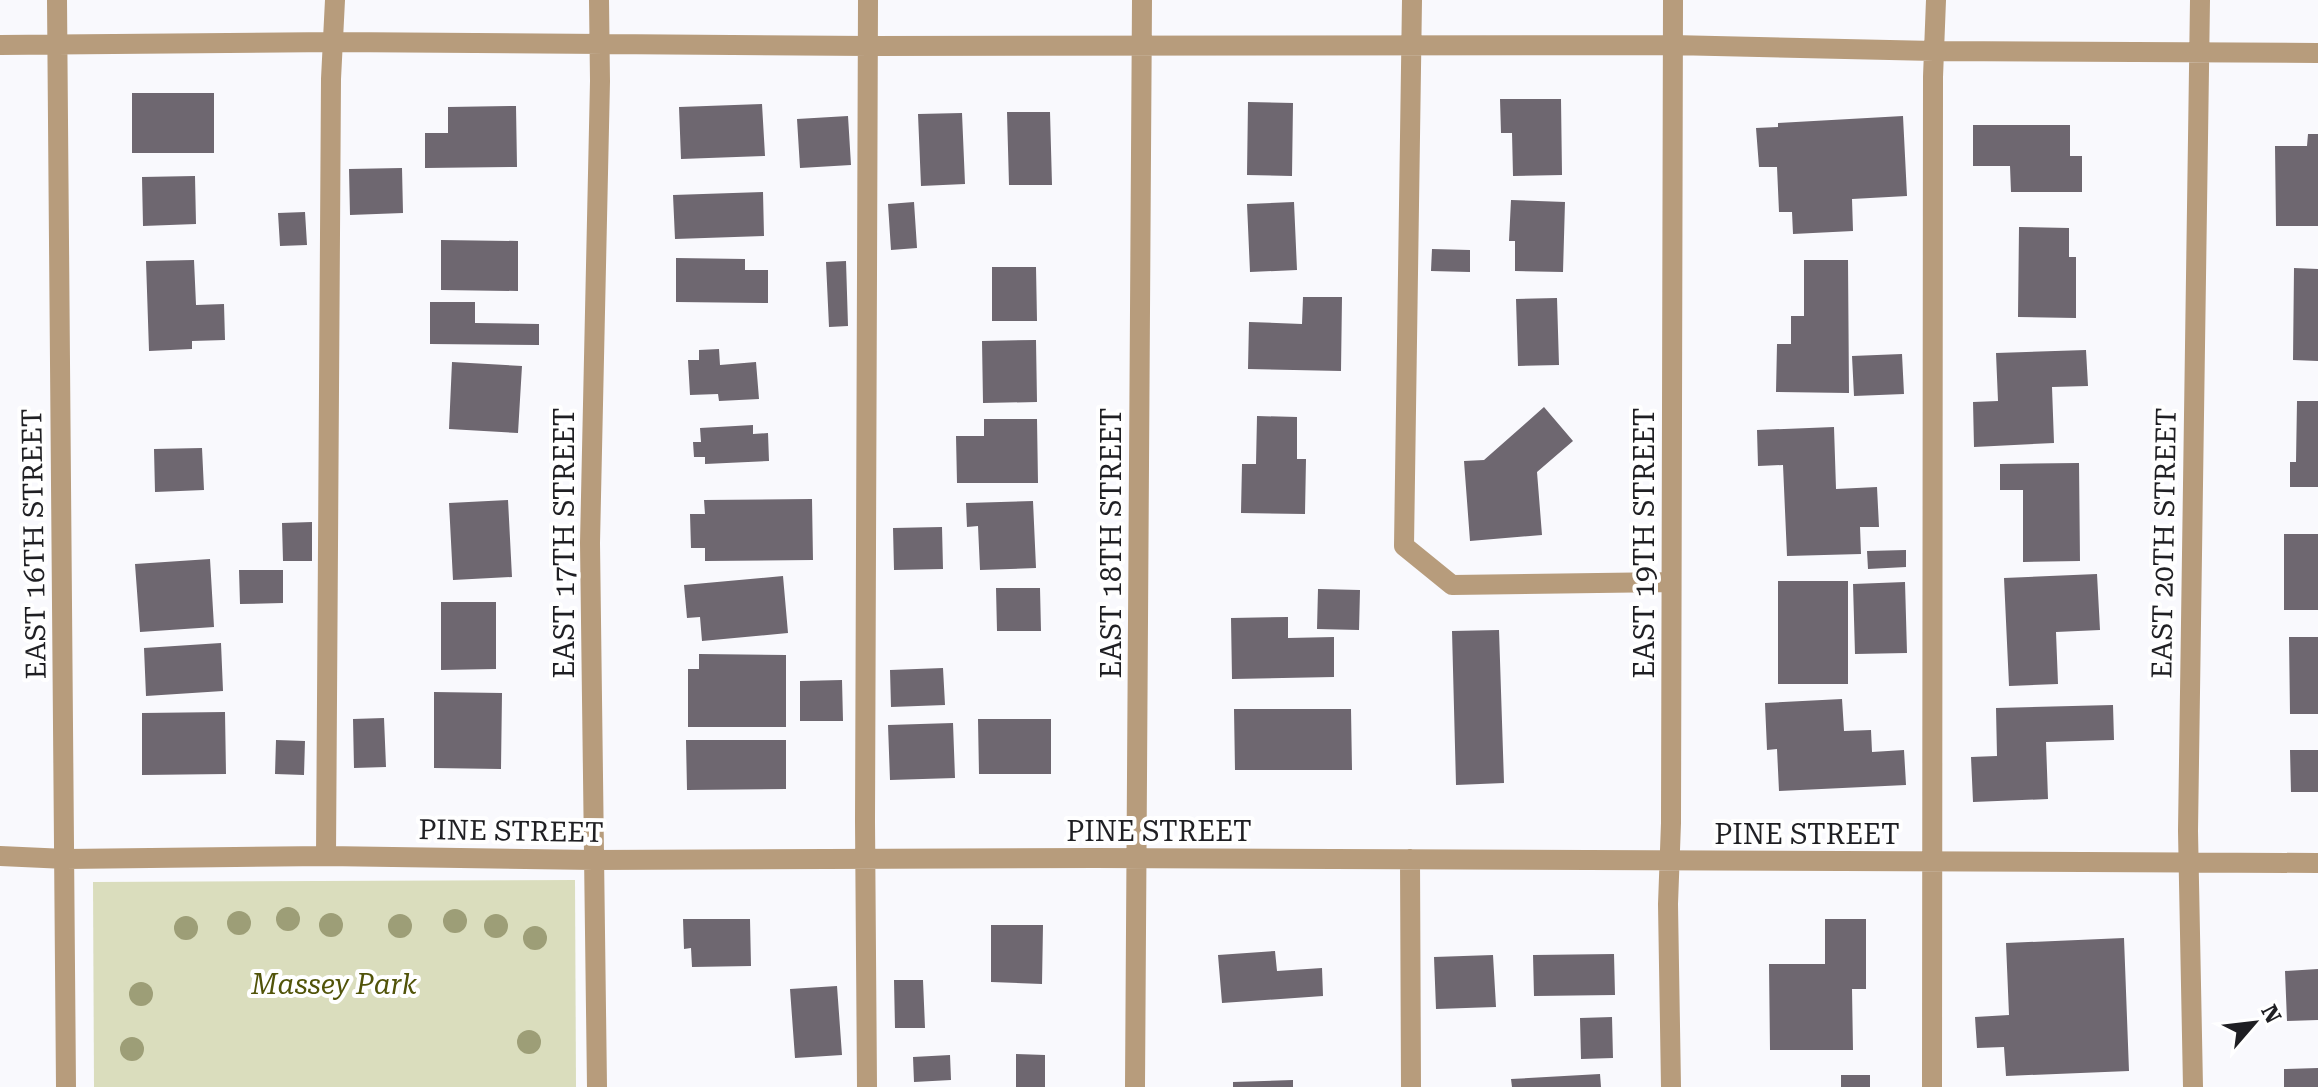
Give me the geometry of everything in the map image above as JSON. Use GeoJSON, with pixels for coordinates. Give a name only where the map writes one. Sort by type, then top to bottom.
{"type":"FeatureCollection","features":[{"type":"Feature","properties":{"kind":"street","name":"EAST 16TH STREET"},"geometry":{"type":"LineString","coordinates":[[57,0],[66,1087]]}},
{"type":"Feature","properties":{"kind":"street"},"geometry":{"type":"LineString","coordinates":[[326,856],[331,79],[335,0]]}},
{"type":"Feature","properties":{"kind":"street","name":"EAST 17TH STREET"},"geometry":{"type":"LineString","coordinates":[[597,1087],[590,543],[599,0]]}},
{"type":"Feature","properties":{"kind":"street"},"geometry":{"type":"LineString","coordinates":[[867,1087],[868,0]]}},
{"type":"Feature","properties":{"kind":"street","name":"EAST 18TH STREET"},"geometry":{"type":"LineString","coordinates":[[1135,1087],[1142,0]]}},
{"type":"Feature","properties":{"kind":"street"},"geometry":{"type":"LineString","coordinates":[[1412,0],[1404,546],[1452,585],[1671,582]]}},
{"type":"Feature","properties":{"kind":"street","name":"EAST 19TH STREET"},"geometry":{"type":"LineString","coordinates":[[1671,1087],[1668,904],[1674,336],[1673,0]]}},
{"type":"Feature","properties":{"kind":"street"},"geometry":{"type":"LineString","coordinates":[[1932,1087],[1936,0]]}},
{"type":"Feature","properties":{"kind":"street","name":"EAST 20TH STREET"},"geometry":{"type":"LineString","coordinates":[[2193,1087],[2188,863],[2200,0]]}},
{"type":"Feature","properties":{"kind":"street"},"geometry":{"type":"LineString","coordinates":[[0,45],[335,42],[599,46],[1672,45],[1934,51],[2318,53]]}},
{"type":"Feature","properties":{"kind":"street","name":"PINE STREET"},"geometry":{"type":"LineString","coordinates":[[0,856],[66,859],[326,856],[594,860],[1410,859],[2318,863]]}},
{"type":"Feature","properties":{"kind":"street"},"geometry":{"type":"LineString","coordinates":[[1410,859],[1411,1087]]}},
{"type":"Feature","properties":{"kind":"green space","name":"Massey Park"},"geometry":{"type":"Polygon","coordinates":[[[575,880],[576,1087],[94,1087],[93,882],[575,880]]]}},
{"type":"Feature","properties":{"kind":"building"},"geometry":{"type":"Polygon","coordinates":[[[132,93],[214,93],[214,153],[132,153],[132,93]]]}},
{"type":"Feature","properties":{"kind":"building"},"geometry":{"type":"Polygon","coordinates":[[[1500,99],[1561,99],[1562,175],[1513,176],[1512,133],[1501,133],[1500,99]]]}},
{"type":"Feature","properties":{"kind":"building"},"geometry":{"type":"Polygon","coordinates":[[[1248,102],[1293,103],[1292,176],[1247,175],[1248,102]]]}},
{"type":"Feature","properties":{"kind":"building"},"geometry":{"type":"Polygon","coordinates":[[[762,104],[765,156],[681,159],[679,107],[762,104]]]}},
{"type":"Feature","properties":{"kind":"building"},"geometry":{"type":"Polygon","coordinates":[[[516,106],[517,167],[425,168],[425,133],[448,133],[448,107],[516,106]]]}},
{"type":"Feature","properties":{"kind":"building"},"geometry":{"type":"Polygon","coordinates":[[[1007,112],[1050,112],[1052,185],[1009,185],[1007,112]]]}},
{"type":"Feature","properties":{"kind":"building"},"geometry":{"type":"Polygon","coordinates":[[[962,113],[965,184],[921,186],[918,114],[962,113]]]}},
{"type":"Feature","properties":{"kind":"building"},"geometry":{"type":"Polygon","coordinates":[[[848,116],[851,165],[800,168],[797,119],[848,116]]]}},
{"type":"Feature","properties":{"kind":"building"},"geometry":{"type":"Polygon","coordinates":[[[1903,116],[1907,196],[1852,199],[1853,231],[1793,234],[1792,212],[1779,212],[1777,167],[1759,167],[1756,128],[1778,127],[1778,123],[1903,116]]]}},
{"type":"Feature","properties":{"kind":"building"},"geometry":{"type":"Polygon","coordinates":[[[1973,125],[2070,125],[2070,156],[2082,156],[2082,192],[2011,192],[2010,166],[1973,166],[1973,125]]]}},
{"type":"Feature","properties":{"kind":"building"},"geometry":{"type":"Polygon","coordinates":[[[2308,134],[2318,134],[2318,226],[2276,226],[2275,146],[2307,146],[2308,134]]]}},
{"type":"Feature","properties":{"kind":"building"},"geometry":{"type":"Polygon","coordinates":[[[402,168],[403,213],[350,215],[349,169],[402,168]]]}},
{"type":"Feature","properties":{"kind":"building"},"geometry":{"type":"Polygon","coordinates":[[[195,176],[196,224],[143,226],[142,177],[195,176]]]}},
{"type":"Feature","properties":{"kind":"building"},"geometry":{"type":"Polygon","coordinates":[[[763,192],[764,236],[675,239],[673,195],[763,192]]]}},
{"type":"Feature","properties":{"kind":"building"},"geometry":{"type":"Polygon","coordinates":[[[1511,200],[1565,202],[1563,272],[1515,271],[1515,241],[1509,241],[1511,200]]]}},
{"type":"Feature","properties":{"kind":"building"},"geometry":{"type":"Polygon","coordinates":[[[914,202],[917,248],[891,250],[888,204],[914,202]]]}},
{"type":"Feature","properties":{"kind":"building"},"geometry":{"type":"Polygon","coordinates":[[[1294,202],[1297,270],[1250,272],[1247,204],[1294,202]]]}},
{"type":"Feature","properties":{"kind":"building"},"geometry":{"type":"Polygon","coordinates":[[[305,212],[307,245],[280,246],[278,213],[305,212]]]}},
{"type":"Feature","properties":{"kind":"building"},"geometry":{"type":"Polygon","coordinates":[[[2019,227],[2069,228],[2069,257],[2076,257],[2076,318],[2018,317],[2019,227]]]}},
{"type":"Feature","properties":{"kind":"building"},"geometry":{"type":"Polygon","coordinates":[[[441,240],[518,241],[518,291],[441,290],[441,240]]]}},
{"type":"Feature","properties":{"kind":"building"},"geometry":{"type":"Polygon","coordinates":[[[1432,249],[1470,250],[1470,272],[1431,271],[1432,249]]]}},
{"type":"Feature","properties":{"kind":"building"},"geometry":{"type":"Polygon","coordinates":[[[676,258],[745,259],[745,270],[768,270],[768,303],[676,302],[676,258]]]}},
{"type":"Feature","properties":{"kind":"building"},"geometry":{"type":"Polygon","coordinates":[[[194,260],[196,305],[224,304],[225,340],[192,341],[192,349],[149,351],[146,261],[194,260]]]}},
{"type":"Feature","properties":{"kind":"building"},"geometry":{"type":"Polygon","coordinates":[[[1804,260],[1848,260],[1849,393],[1776,392],[1777,344],[1791,344],[1791,316],[1804,316],[1804,260]]]}},
{"type":"Feature","properties":{"kind":"building"},"geometry":{"type":"Polygon","coordinates":[[[846,261],[848,326],[829,327],[826,262],[846,261]]]}},
{"type":"Feature","properties":{"kind":"building"},"geometry":{"type":"Polygon","coordinates":[[[992,267],[1036,267],[1037,321],[992,321],[992,267]]]}},
{"type":"Feature","properties":{"kind":"building"},"geometry":{"type":"Polygon","coordinates":[[[2294,268],[2318,269],[2318,361],[2293,360],[2294,268]]]}},
{"type":"Feature","properties":{"kind":"building"},"geometry":{"type":"Polygon","coordinates":[[[1303,297],[1342,297],[1341,371],[1248,369],[1249,322],[1302,324],[1303,297]]]}},
{"type":"Feature","properties":{"kind":"building"},"geometry":{"type":"Polygon","coordinates":[[[1557,298],[1559,365],[1518,366],[1516,299],[1557,298]]]}},
{"type":"Feature","properties":{"kind":"building"},"geometry":{"type":"Polygon","coordinates":[[[430,302],[475,302],[475,323],[539,324],[539,345],[430,344],[430,302]]]}},
{"type":"Feature","properties":{"kind":"building"},"geometry":{"type":"Polygon","coordinates":[[[1036,340],[1037,402],[983,403],[982,341],[1036,340]]]}},
{"type":"Feature","properties":{"kind":"building"},"geometry":{"type":"Polygon","coordinates":[[[719,349],[720,365],[756,362],[759,399],[719,401],[718,394],[690,395],[688,360],[699,360],[699,350],[719,349]]]}},
{"type":"Feature","properties":{"kind":"building"},"geometry":{"type":"Polygon","coordinates":[[[2086,350],[2088,386],[2052,387],[2054,443],[1974,447],[1973,402],[1998,401],[1996,353],[2086,350]]]}},
{"type":"Feature","properties":{"kind":"building"},"geometry":{"type":"Polygon","coordinates":[[[1902,354],[1904,394],[1854,396],[1852,356],[1902,354]]]}},
{"type":"Feature","properties":{"kind":"building"},"geometry":{"type":"Polygon","coordinates":[[[452,362],[522,366],[518,433],[449,429],[452,362]]]}},
{"type":"Feature","properties":{"kind":"building"},"geometry":{"type":"Polygon","coordinates":[[[2297,401],[2318,401],[2318,487],[2290,487],[2290,462],[2296,462],[2297,401]]]}},
{"type":"Feature","properties":{"kind":"building"},"geometry":{"type":"Polygon","coordinates":[[[1544,407],[1573,441],[1537,472],[1542,535],[1470,541],[1464,461],[1484,460],[1544,407]]]}},
{"type":"Feature","properties":{"kind":"building"},"geometry":{"type":"Polygon","coordinates":[[[1257,416],[1297,417],[1297,459],[1306,459],[1305,514],[1241,513],[1242,464],[1256,464],[1257,416]]]}},
{"type":"Feature","properties":{"kind":"building"},"geometry":{"type":"Polygon","coordinates":[[[984,419],[1037,419],[1038,483],[957,483],[956,436],[984,436],[984,419]]]}},
{"type":"Feature","properties":{"kind":"building"},"geometry":{"type":"Polygon","coordinates":[[[753,425],[753,434],[768,433],[769,461],[705,464],[705,457],[694,457],[693,442],[701,442],[700,428],[753,425]]]}},
{"type":"Feature","properties":{"kind":"building"},"geometry":{"type":"Polygon","coordinates":[[[1834,427],[1836,489],[1877,487],[1879,527],[1860,527],[1861,554],[1787,556],[1783,465],[1758,466],[1757,430],[1834,427]]]}},
{"type":"Feature","properties":{"kind":"building"},"geometry":{"type":"Polygon","coordinates":[[[202,448],[204,490],[155,492],[154,449],[202,448]]]}},
{"type":"Feature","properties":{"kind":"building"},"geometry":{"type":"Polygon","coordinates":[[[2079,463],[2080,561],[2023,562],[2023,490],[2000,490],[2000,464],[2079,463]]]}},
{"type":"Feature","properties":{"kind":"building"},"geometry":{"type":"Polygon","coordinates":[[[812,499],[813,560],[705,561],[705,548],[691,548],[690,514],[705,514],[704,500],[812,499]]]}},
{"type":"Feature","properties":{"kind":"building"},"geometry":{"type":"Polygon","coordinates":[[[508,500],[512,577],[453,580],[449,503],[508,500]]]}},
{"type":"Feature","properties":{"kind":"building"},"geometry":{"type":"Polygon","coordinates":[[[1033,501],[1036,568],[980,570],[978,526],[967,527],[966,503],[1033,501]]]}},
{"type":"Feature","properties":{"kind":"building"},"geometry":{"type":"Polygon","coordinates":[[[312,522],[312,561],[283,561],[282,523],[312,522]]]}},
{"type":"Feature","properties":{"kind":"building"},"geometry":{"type":"Polygon","coordinates":[[[942,527],[943,569],[894,570],[893,528],[942,527]]]}},
{"type":"Feature","properties":{"kind":"building"},"geometry":{"type":"Polygon","coordinates":[[[2284,534],[2318,534],[2318,610],[2284,610],[2284,534]]]}},
{"type":"Feature","properties":{"kind":"building"},"geometry":{"type":"Polygon","coordinates":[[[1906,550],[1906,567],[1868,569],[1867,551],[1906,550]]]}},
{"type":"Feature","properties":{"kind":"building"},"geometry":{"type":"Polygon","coordinates":[[[210,559],[214,627],[140,632],[135,564],[210,559]]]}},
{"type":"Feature","properties":{"kind":"building"},"geometry":{"type":"Polygon","coordinates":[[[239,570],[283,570],[283,603],[240,604],[239,570]]]}},
{"type":"Feature","properties":{"kind":"building"},"geometry":{"type":"Polygon","coordinates":[[[2097,574],[2100,630],[2056,632],[2058,684],[2009,686],[2004,578],[2097,574]]]}},
{"type":"Feature","properties":{"kind":"building"},"geometry":{"type":"Polygon","coordinates":[[[783,576],[788,633],[702,641],[700,617],[687,618],[684,585],[783,576]]]}},
{"type":"Feature","properties":{"kind":"building"},"geometry":{"type":"Polygon","coordinates":[[[1778,581],[1848,581],[1848,684],[1778,684],[1778,581]]]}},
{"type":"Feature","properties":{"kind":"building"},"geometry":{"type":"Polygon","coordinates":[[[1905,582],[1907,653],[1855,654],[1853,584],[1905,582]]]}},
{"type":"Feature","properties":{"kind":"building"},"geometry":{"type":"Polygon","coordinates":[[[996,588],[1040,588],[1041,631],[997,631],[996,588]]]}},
{"type":"Feature","properties":{"kind":"building"},"geometry":{"type":"Polygon","coordinates":[[[1318,589],[1360,590],[1359,630],[1317,629],[1318,589]]]}},
{"type":"Feature","properties":{"kind":"building"},"geometry":{"type":"Polygon","coordinates":[[[441,602],[496,602],[496,669],[441,670],[441,602]]]}},
{"type":"Feature","properties":{"kind":"building"},"geometry":{"type":"Polygon","coordinates":[[[1288,617],[1288,638],[1334,637],[1334,677],[1232,679],[1231,618],[1288,617]]]}},
{"type":"Feature","properties":{"kind":"building"},"geometry":{"type":"Polygon","coordinates":[[[1499,630],[1504,783],[1456,785],[1452,631],[1499,630]]]}},
{"type":"Feature","properties":{"kind":"building"},"geometry":{"type":"Polygon","coordinates":[[[2289,637],[2318,637],[2318,714],[2290,714],[2289,637]]]}},
{"type":"Feature","properties":{"kind":"building"},"geometry":{"type":"Polygon","coordinates":[[[221,643],[223,691],[146,696],[144,648],[221,643]]]}},
{"type":"Feature","properties":{"kind":"building"},"geometry":{"type":"Polygon","coordinates":[[[699,654],[786,655],[786,727],[688,727],[688,669],[699,669],[699,654]]]}},
{"type":"Feature","properties":{"kind":"building"},"geometry":{"type":"Polygon","coordinates":[[[943,668],[945,705],[891,707],[890,670],[943,668]]]}},
{"type":"Feature","properties":{"kind":"building"},"geometry":{"type":"Polygon","coordinates":[[[842,680],[843,721],[800,721],[800,681],[842,680]]]}},
{"type":"Feature","properties":{"kind":"building"},"geometry":{"type":"Polygon","coordinates":[[[434,692],[502,693],[501,769],[434,768],[434,692]]]}},
{"type":"Feature","properties":{"kind":"building"},"geometry":{"type":"Polygon","coordinates":[[[1842,699],[1844,731],[1871,730],[1872,752],[1904,750],[1906,785],[1779,791],[1777,749],[1767,750],[1765,703],[1842,699]]]}},
{"type":"Feature","properties":{"kind":"building"},"geometry":{"type":"Polygon","coordinates":[[[2113,705],[2114,740],[2046,742],[2048,799],[1973,802],[1971,757],[1997,756],[1996,708],[2113,705]]]}},
{"type":"Feature","properties":{"kind":"building"},"geometry":{"type":"Polygon","coordinates":[[[1234,709],[1351,709],[1352,770],[1235,770],[1234,709]]]}},
{"type":"Feature","properties":{"kind":"building"},"geometry":{"type":"Polygon","coordinates":[[[225,712],[226,774],[142,775],[142,713],[225,712]]]}},
{"type":"Feature","properties":{"kind":"building"},"geometry":{"type":"Polygon","coordinates":[[[384,718],[386,767],[354,768],[353,719],[384,718]]]}},
{"type":"Feature","properties":{"kind":"building"},"geometry":{"type":"Polygon","coordinates":[[[978,719],[1051,719],[1051,774],[979,774],[978,719]]]}},
{"type":"Feature","properties":{"kind":"building"},"geometry":{"type":"Polygon","coordinates":[[[953,723],[955,778],[890,780],[888,725],[953,723]]]}},
{"type":"Feature","properties":{"kind":"building"},"geometry":{"type":"Polygon","coordinates":[[[276,740],[305,741],[304,775],[275,774],[276,740]]]}},
{"type":"Feature","properties":{"kind":"building"},"geometry":{"type":"Polygon","coordinates":[[[686,740],[786,740],[786,789],[687,790],[686,740]]]}},
{"type":"Feature","properties":{"kind":"building"},"geometry":{"type":"Polygon","coordinates":[[[2290,750],[2318,750],[2318,792],[2291,792],[2290,750]]]}},
{"type":"Feature","properties":{"kind":"building"},"geometry":{"type":"Polygon","coordinates":[[[683,919],[750,919],[751,966],[692,967],[691,948],[684,949],[683,919]]]}},
{"type":"Feature","properties":{"kind":"building"},"geometry":{"type":"Polygon","coordinates":[[[1825,919],[1866,919],[1866,989],[1852,989],[1853,1050],[1770,1050],[1769,964],[1825,964],[1825,919]]]}},
{"type":"Feature","properties":{"kind":"building"},"geometry":{"type":"Polygon","coordinates":[[[991,925],[1043,925],[1042,984],[991,982],[991,925]]]}},
{"type":"Feature","properties":{"kind":"building"},"geometry":{"type":"Polygon","coordinates":[[[2124,938],[2129,1071],[2006,1076],[2004,1047],[1977,1048],[1975,1017],[2009,1015],[2006,943],[2124,938]]]}},
{"type":"Feature","properties":{"kind":"building"},"geometry":{"type":"Polygon","coordinates":[[[1275,951],[1277,971],[1322,968],[1323,996],[1222,1003],[1218,955],[1275,951]]]}},
{"type":"Feature","properties":{"kind":"building"},"geometry":{"type":"Polygon","coordinates":[[[1614,954],[1615,995],[1534,996],[1533,955],[1614,954]]]}},
{"type":"Feature","properties":{"kind":"building"},"geometry":{"type":"Polygon","coordinates":[[[1493,955],[1496,1007],[1436,1009],[1434,957],[1493,955]]]}},
{"type":"Feature","properties":{"kind":"building"},"geometry":{"type":"Polygon","coordinates":[[[2318,969],[2318,1020],[2287,1021],[2285,971],[2318,969]]]}},
{"type":"Feature","properties":{"kind":"building"},"geometry":{"type":"Polygon","coordinates":[[[894,980],[923,980],[925,1028],[895,1028],[894,980]]]}},
{"type":"Feature","properties":{"kind":"building"},"geometry":{"type":"Polygon","coordinates":[[[837,986],[842,1055],[795,1058],[790,989],[837,986]]]}},
{"type":"Feature","properties":{"kind":"building"},"geometry":{"type":"Polygon","coordinates":[[[1612,1017],[1613,1058],[1581,1059],[1580,1018],[1612,1017]]]}},
{"type":"Feature","properties":{"kind":"building"},"geometry":{"type":"Polygon","coordinates":[[[1016,1054],[1045,1055],[1045,1087],[1016,1087],[1016,1054]]]}},
{"type":"Feature","properties":{"kind":"building"},"geometry":{"type":"Polygon","coordinates":[[[950,1055],[951,1080],[914,1082],[913,1057],[950,1055]]]}},
{"type":"Feature","properties":{"kind":"building"},"geometry":{"type":"Polygon","coordinates":[[[2318,1068],[2318,1087],[2284,1087],[2284,1069],[2318,1068]]]}},
{"type":"Feature","properties":{"kind":"building"},"geometry":{"type":"Polygon","coordinates":[[[1600,1074],[1601,1087],[1512,1087],[1511,1079],[1600,1074]]]}},
{"type":"Feature","properties":{"kind":"building"},"geometry":{"type":"Polygon","coordinates":[[[1841,1075],[1870,1075],[1870,1087],[1841,1087],[1841,1075]]]}},
{"type":"Feature","properties":{"kind":"building"},"geometry":{"type":"Polygon","coordinates":[[[1293,1080],[1293,1087],[1233,1087],[1233,1082],[1293,1080]]]}}]}
